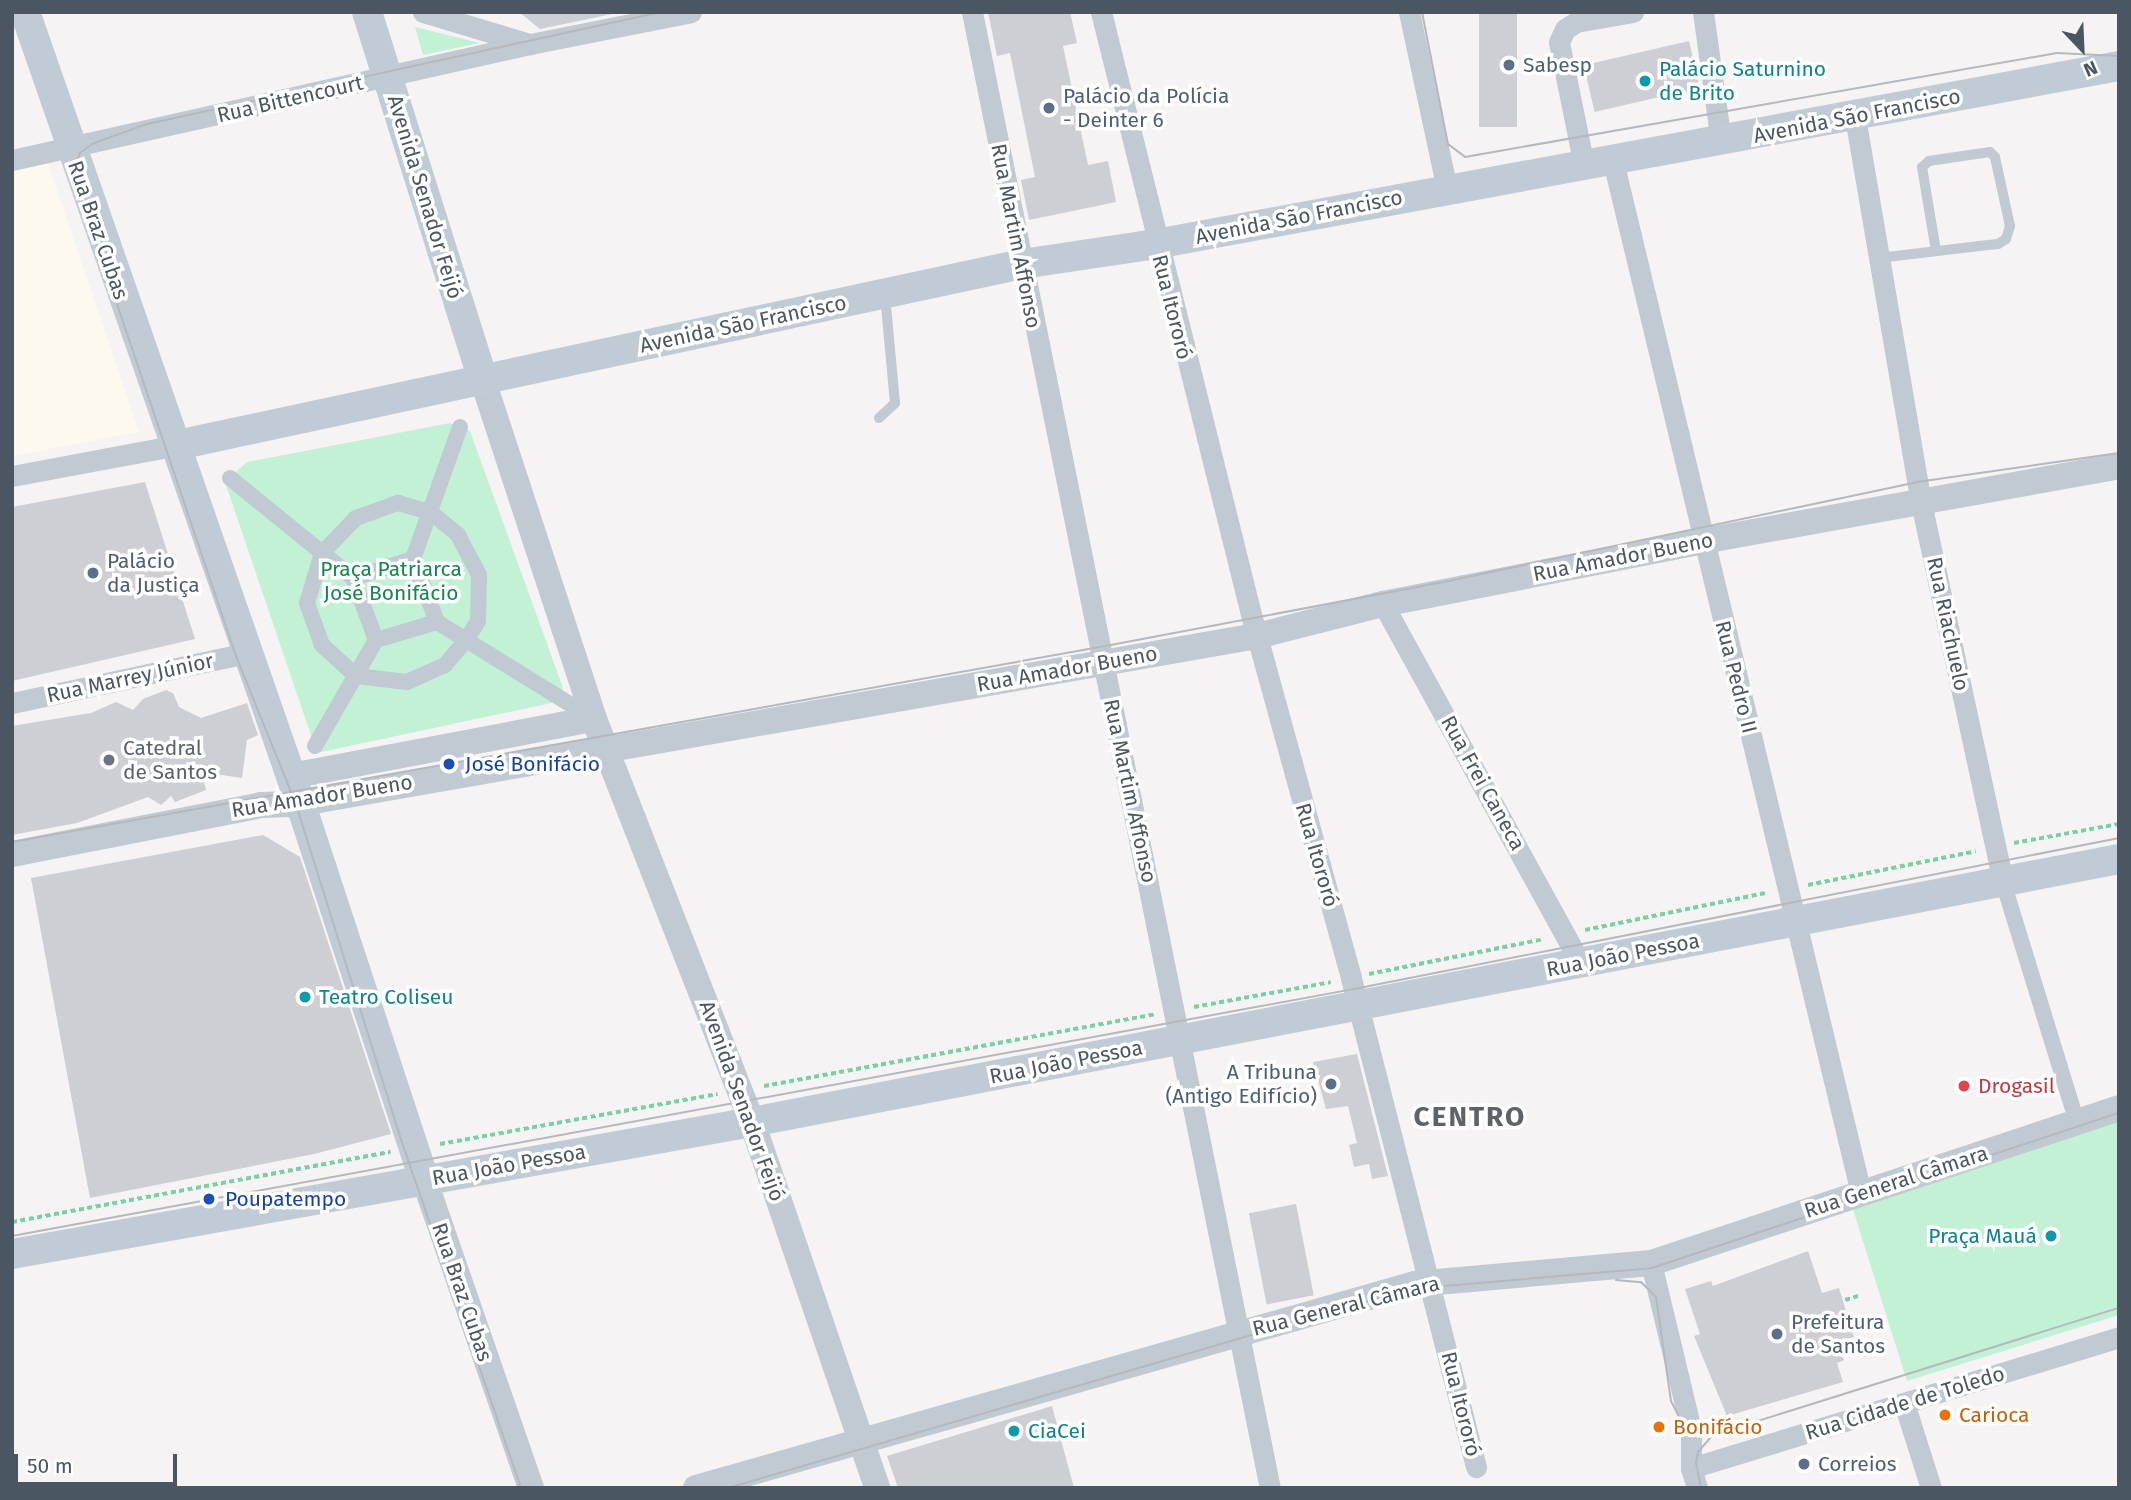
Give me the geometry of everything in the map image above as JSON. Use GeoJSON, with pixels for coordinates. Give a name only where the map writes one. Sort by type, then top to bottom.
{"type":"FeatureCollection","features":[{"type":"Feature","properties":{"kind":"main road","name":"Rua Braz Cubas"},"geometry":{"type":"LineString","coordinates":[[25,12],[173,446]]}},
{"type":"Feature","properties":{"kind":"main road","name":"Avenida Senador Feijó"},"geometry":{"type":"LineString","coordinates":[[367,12],[482,381]]}},
{"type":"Feature","properties":{"kind":"main road","name":"Avenida São Francisco"},"geometry":{"type":"LineString","coordinates":[[482,381],[1022,264],[1156,244],[1447,189],[1721,142],[2119,66]]}},
{"type":"Feature","properties":{"kind":"main road"},"geometry":{"type":"LineString","coordinates":[[296,789],[173,446],[482,381]]}},
{"type":"Feature","properties":{"kind":"main road","name":"Rua Braz Cubas"},"geometry":{"type":"LineString","coordinates":[[296,789],[424,1180]]}},
{"type":"Feature","properties":{"kind":"main road","name":"Rua João Pessoa"},"geometry":{"type":"LineString","coordinates":[[12,1254],[752,1122],[1181,1040],[1355,992],[1580,963],[2119,859]]}},
{"type":"Feature","properties":{"kind":"street"},"geometry":{"type":"LineString","coordinates":[[423,12],[489,21],[530,44]]}},
{"type":"Feature","properties":{"kind":"street","name":"Rua Bittencourt"},"geometry":{"type":"LineString","coordinates":[[12,160],[530,44],[691,12]]}},
{"type":"Feature","properties":{"kind":"street","name":"Rua Martim Affonso"},"geometry":{"type":"LineString","coordinates":[[972,12],[1270,1488]]}},
{"type":"Feature","properties":{"kind":"street","name":"Rua Itororó"},"geometry":{"type":"LineString","coordinates":[[1101,12],[1156,244],[1256,636],[1355,992],[1431,1281],[1476,1467]]}},
{"type":"Feature","properties":{"kind":"street"},"geometry":{"type":"LineString","coordinates":[[1409,12],[1447,189]]}},
{"type":"Feature","properties":{"kind":"street"},"geometry":{"type":"LineString","coordinates":[[1584,166],[1559,42],[1565,29],[1576,22],[1633,12]]}},
{"type":"Feature","properties":{"kind":"street"},"geometry":{"type":"LineString","coordinates":[[1703,12],[1721,142]]}},
{"type":"Feature","properties":{"kind":"street","name":"Rua Riachuelo"},"geometry":{"type":"LineString","coordinates":[[1855,117],[1920,498],[2003,881],[2077,1122]]}},
{"type":"Feature","properties":{"kind":"street","name":"Rua Pedro II"},"geometry":{"type":"LineString","coordinates":[[1613,161],[1861,1193]]}},
{"type":"Feature","properties":{"kind":"street"},"geometry":{"type":"LineString","coordinates":[[482,381],[594,719]]}},
{"type":"Feature","properties":{"kind":"street"},"geometry":{"type":"LineString","coordinates":[[460,426],[413,559],[437,622],[594,719]]}},
{"type":"Feature","properties":{"kind":"street"},"geometry":{"type":"LineString","coordinates":[[12,476],[173,446]]}},
{"type":"Feature","properties":{"kind":"street","name":"Rua Amador Bueno"},"geometry":{"type":"LineString","coordinates":[[12,854],[261,805],[296,789],[604,747],[1256,636],[1383,604],[1920,498],[2119,466]]}},
{"type":"Feature","properties":{"kind":"street"},"geometry":{"type":"LineString","coordinates":[[230,478],[353,578],[376,640]]}},
{"type":"Feature","properties":{"kind":"street"},"geometry":{"type":"LineString","coordinates":[[398,503],[430,512],[458,535],[479,575],[478,621],[445,665],[407,682],[356,676],[322,645],[307,603],[323,553],[356,518],[398,503]]}},
{"type":"Feature","properties":{"kind":"street"},"geometry":{"type":"LineString","coordinates":[[353,578],[413,559]]}},
{"type":"Feature","properties":{"kind":"street","name":"Rua Frei Caneca"},"geometry":{"type":"LineString","coordinates":[[1383,604],[1567,934],[1580,963]]}},
{"type":"Feature","properties":{"kind":"street"},"geometry":{"type":"LineString","coordinates":[[315,746],[376,640],[437,622]]}},
{"type":"Feature","properties":{"kind":"street","name":"Rua Marrey Júnior"},"geometry":{"type":"LineString","coordinates":[[12,703],[247,653]]}},
{"type":"Feature","properties":{"kind":"street"},"geometry":{"type":"LineString","coordinates":[[296,789],[594,719]]}},
{"type":"Feature","properties":{"kind":"street","name":"Avenida Senador Feijó"},"geometry":{"type":"LineString","coordinates":[[594,719],[752,1122],[877,1488]]}},
{"type":"Feature","properties":{"kind":"street","name":"Rua General Câmara"},"geometry":{"type":"LineString","coordinates":[[696,1488],[861,1444],[1238,1333],[1431,1281],[1651,1263],[2119,1108]]}},
{"type":"Feature","properties":{"kind":"street","name":"Rua Braz Cubas"},"geometry":{"type":"LineString","coordinates":[[424,1180],[531,1488]]}},
{"type":"Feature","properties":{"kind":"street"},"geometry":{"type":"LineString","coordinates":[[1651,1263],[1691,1429],[1694,1478]]}},
{"type":"Feature","properties":{"kind":"street","name":"Rua Cidade de Toledo"},"geometry":{"type":"LineString","coordinates":[[1694,1478],[1903,1403],[2119,1337]]}},
{"type":"Feature","properties":{"kind":"street"},"geometry":{"type":"LineString","coordinates":[[1903,1403],[1931,1488]]}},
{"type":"Feature","properties":{"kind":"lane"},"geometry":{"type":"LineString","coordinates":[[1879,258],[1936,251],[2006,239],[2010,226],[1995,157],[1990,152],[1940,158],[1922,167],[1936,251]]}},
{"type":"Feature","properties":{"kind":"lane"},"geometry":{"type":"LineString","coordinates":[[879,418],[895,403],[885,293]]}},
{"type":"Feature","properties":{"kind":"path"},"geometry":{"type":"LineString","coordinates":[[12,1223],[1175,1010],[1355,992],[1567,934],[2119,824]]}},
{"type":"Feature","properties":{"kind":"path"},"geometry":{"type":"LineString","coordinates":[[1845,1300],[1858,1296]]}},
{"type":"Feature","properties":{"kind":"shaded area"},"geometry":{"type":"Polygon","coordinates":[[[47,160],[139,432],[12,456],[12,168],[47,160]]]}},
{"type":"Feature","properties":{"kind":"green space"},"geometry":{"type":"Polygon","coordinates":[[[415,27],[480,43],[423,55],[415,27]]]}},
{"type":"Feature","properties":{"kind":"green space","name":"Praça Patriarca José Bonifácio"},"geometry":{"type":"Polygon","coordinates":[[[450,423],[470,431],[563,688],[561,701],[317,753],[225,482],[247,462],[450,423]]]}},
{"type":"Feature","properties":{"kind":"green space"},"geometry":{"type":"Polygon","coordinates":[[[2119,1118],[2119,1315],[1907,1381],[1850,1200],[2119,1118]]]}},
{"type":"Feature","properties":{"kind":"building"},"geometry":{"type":"Polygon","coordinates":[[[519,12],[622,12],[540,29],[519,12]]]}},
{"type":"Feature","properties":{"kind":"building","name":"Palácio da Polícia - Deinter 6"},"geometry":{"type":"Polygon","coordinates":[[[988,12],[1070,12],[1077,43],[1063,46],[1088,165],[1108,161],[1116,202],[1029,220],[1021,180],[1035,177],[1010,53],[997,56],[988,12]]]}},
{"type":"Feature","properties":{"kind":"building","name":"Sabesp"},"geometry":{"type":"Polygon","coordinates":[[[1479,12],[1517,12],[1517,127],[1479,127],[1479,12]]]}},
{"type":"Feature","properties":{"kind":"building"},"geometry":{"type":"Polygon","coordinates":[[[1689,41],[1700,88],[1595,112],[1584,65],[1689,41]]]}},
{"type":"Feature","properties":{"kind":"building","name":"Palácio da Justiça"},"geometry":{"type":"Polygon","coordinates":[[[145,482],[195,639],[12,681],[12,507],[145,482]]]}},
{"type":"Feature","properties":{"kind":"building","name":"Catedral de Santos"},"geometry":{"type":"Polygon","coordinates":[[[166,690],[173,693],[179,707],[201,718],[247,703],[258,735],[247,740],[242,778],[202,772],[206,790],[175,802],[171,796],[161,805],[148,797],[77,823],[12,835],[12,726],[91,713],[116,702],[133,710],[143,699],[166,690]]]}},
{"type":"Feature","properties":{"kind":"building","name":"Poupatempo"},"geometry":{"type":"Polygon","coordinates":[[[263,835],[300,857],[391,1134],[314,1154],[90,1198],[31,878],[263,835]]]}},
{"type":"Feature","properties":{"kind":"building"},"geometry":{"type":"Polygon","coordinates":[[[1357,1054],[1388,1176],[1372,1179],[1369,1164],[1354,1167],[1349,1145],[1357,1143],[1348,1106],[1326,1109],[1313,1062],[1357,1054]]]}},
{"type":"Feature","properties":{"kind":"building"},"geometry":{"type":"Polygon","coordinates":[[[1296,1204],[1314,1295],[1267,1304],[1249,1213],[1296,1204]]]}},
{"type":"Feature","properties":{"kind":"building","name":"Prefeitura de Santos"},"geometry":{"type":"Polygon","coordinates":[[[1808,1251],[1822,1293],[1839,1288],[1854,1337],[1837,1342],[1844,1360],[1837,1363],[1843,1382],[1727,1416],[1694,1336],[1700,1334],[1685,1289],[1711,1281],[1713,1286],[1808,1251]]]}},
{"type":"Feature","properties":{"kind":"building","name":"CiaCei"},"geometry":{"type":"Polygon","coordinates":[[[1052,1406],[1074,1488],[898,1488],[887,1456],[1052,1406]]]}},
{"type":"Feature","properties":{"kind":"tram line"},"geometry":{"type":"LineString","coordinates":[[521,1488],[404,1149],[296,804],[236,656],[73,174],[80,153],[94,143],[147,124],[661,12]]}},
{"type":"Feature","properties":{"kind":"tram line"},"geometry":{"type":"LineString","coordinates":[[1422,12],[1448,144],[1465,157],[2057,53],[2119,56]]}},
{"type":"Feature","properties":{"kind":"tram line"},"geometry":{"type":"LineString","coordinates":[[12,842],[1100,647],[1453,580],[1917,482],[2119,453]]}},
{"type":"Feature","properties":{"kind":"tram line"},"geometry":{"type":"LineString","coordinates":[[12,1236],[1354,989],[2119,838]]}},
{"type":"Feature","properties":{"kind":"tram line"},"geometry":{"type":"LineString","coordinates":[[728,1488],[1378,1298],[1432,1287],[1652,1268],[2119,1113]]}},
{"type":"Feature","properties":{"kind":"tram line"},"geometry":{"type":"LineString","coordinates":[[1616,1280],[1641,1282],[1656,1297],[1671,1401],[1682,1423],[1696,1431],[1720,1432]]}},
{"type":"Feature","properties":{"kind":"tram line"},"geometry":{"type":"LineString","coordinates":[[1701,1488],[1696,1463],[1698,1452],[1713,1435],[2119,1308]]}},
{"type":"Feature","properties":{"kind":"place","name":"Sabesp"},"geometry":{"type":"Point","coordinates":[1509,65]}},
{"type":"Feature","properties":{"kind":"place","name":"Palácio Saturnino de Brito"},"geometry":{"type":"Point","coordinates":[1645,81]}},
{"type":"Feature","properties":{"kind":"place","name":"Palácio da Polícia - Deinter 6"},"geometry":{"type":"Point","coordinates":[1049,108]}},
{"type":"Feature","properties":{"kind":"place","name":"Palácio da Justiça"},"geometry":{"type":"Point","coordinates":[93,573]}},
{"type":"Feature","properties":{"kind":"place","name":"Catedral de Santos"},"geometry":{"type":"Point","coordinates":[109,760]}},
{"type":"Feature","properties":{"kind":"place","name":"José Bonifácio"},"geometry":{"type":"Point","coordinates":[449,764]}},
{"type":"Feature","properties":{"kind":"place","name":"Teatro Coliseu"},"geometry":{"type":"Point","coordinates":[305,997]}},
{"type":"Feature","properties":{"kind":"place","name":"A Tribuna (Antigo Edifício)"},"geometry":{"type":"Point","coordinates":[1331,1084]}},
{"type":"Feature","properties":{"kind":"place","name":"Drogasil"},"geometry":{"type":"Point","coordinates":[1964,1086]}},
{"type":"Feature","properties":{"kind":"place","name":"Poupatempo"},"geometry":{"type":"Point","coordinates":[209,1199]}},
{"type":"Feature","properties":{"kind":"place","name":"Praça Mauá"},"geometry":{"type":"Point","coordinates":[2051,1236]}},
{"type":"Feature","properties":{"kind":"place","name":"Prefeitura de Santos"},"geometry":{"type":"Point","coordinates":[1777,1334]}},
{"type":"Feature","properties":{"kind":"place","name":"Carioca"},"geometry":{"type":"Point","coordinates":[1945,1415]}},
{"type":"Feature","properties":{"kind":"place","name":"Bonifácio"},"geometry":{"type":"Point","coordinates":[1659,1427]}},
{"type":"Feature","properties":{"kind":"place","name":"CiaCei"},"geometry":{"type":"Point","coordinates":[1014,1431]}},
{"type":"Feature","properties":{"kind":"place","name":"Correios"},"geometry":{"type":"Point","coordinates":[1804,1464]}},
{"type":"Feature","properties":{"kind":"district","name":"CENTRO"},"geometry":{"type":"Point","coordinates":[1470,1117]}}]}
